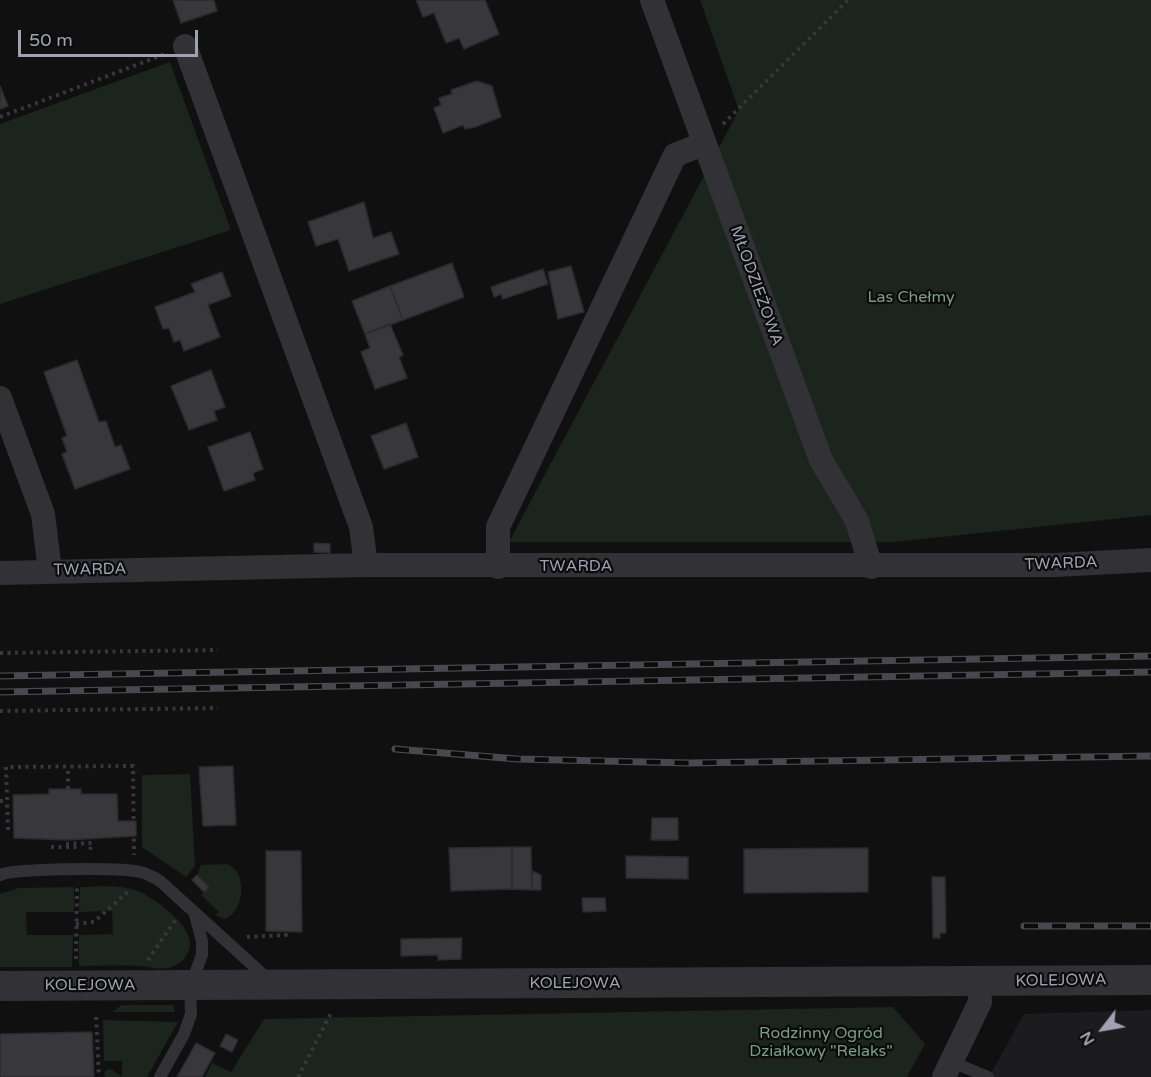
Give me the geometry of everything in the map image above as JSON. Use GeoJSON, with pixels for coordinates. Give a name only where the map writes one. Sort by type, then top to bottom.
{"type":"FeatureCollection","features":[{"type":"Feature","properties":{"kind":"street","name":"MŁODZIEŻOWA"},"geometry":{"type":"LineString","coordinates":[[652,0],[821,460],[857,521],[872,567]]}},
{"type":"Feature","properties":{"kind":"street"},"geometry":{"type":"LineString","coordinates":[[185,46],[362,527],[366,565]]}},
{"type":"Feature","properties":{"kind":"street"},"geometry":{"type":"LineString","coordinates":[[498,567],[498,527],[675,155],[703,144]]}},
{"type":"Feature","properties":{"kind":"street"},"geometry":{"type":"LineString","coordinates":[[0,398],[43,514],[50,571]]}},
{"type":"Feature","properties":{"kind":"street","name":"TWARDA"},"geometry":{"type":"LineString","coordinates":[[0,573],[366,565],[872,567],[1056,565],[1151,560]]}},
{"type":"Feature","properties":{"kind":"street","name":"KOLEJOWA"},"geometry":{"type":"LineString","coordinates":[[0,986],[276,987],[1151,980]]}},
{"type":"Feature","properties":{"kind":"street"},"geometry":{"type":"LineString","coordinates":[[948,1069],[980,1002],[979,982]]}},
{"type":"Feature","properties":{"kind":"lane"},"geometry":{"type":"LineString","coordinates":[[0,875],[13,871],[134,870],[160,881],[276,987]]}},
{"type":"Feature","properties":{"kind":"lane"},"geometry":{"type":"LineString","coordinates":[[160,1077],[184,1034],[191,1014],[190,987],[202,955],[202,941],[190,910]]}},
{"type":"Feature","properties":{"kind":"lane"},"geometry":{"type":"LineString","coordinates":[[948,1069],[988,1077]]}},
{"type":"Feature","properties":{"kind":"path"},"geometry":{"type":"LineString","coordinates":[[703,144],[848,0]]}},
{"type":"Feature","properties":{"kind":"path"},"geometry":{"type":"LineString","coordinates":[[0,117],[185,46]]}},
{"type":"Feature","properties":{"kind":"path"},"geometry":{"type":"LineString","coordinates":[[0,653],[218,650]]}},
{"type":"Feature","properties":{"kind":"path"},"geometry":{"type":"LineString","coordinates":[[0,711],[218,708]]}},
{"type":"Feature","properties":{"kind":"path"},"geometry":{"type":"LineString","coordinates":[[0,767],[133,766],[134,870],[131,889],[94,922],[76,924]]}},
{"type":"Feature","properties":{"kind":"path"},"geometry":{"type":"LineString","coordinates":[[6,767],[3,783],[8,830]]}},
{"type":"Feature","properties":{"kind":"path"},"geometry":{"type":"LineString","coordinates":[[68,768],[68,789]]}},
{"type":"Feature","properties":{"kind":"path"},"geometry":{"type":"LineString","coordinates":[[0,801],[6,801]]}},
{"type":"Feature","properties":{"kind":"path"},"geometry":{"type":"LineString","coordinates":[[51,847],[92,843],[77,887],[76,986]]}},
{"type":"Feature","properties":{"kind":"path"},"geometry":{"type":"LineString","coordinates":[[66,844],[81,847]]}},
{"type":"Feature","properties":{"kind":"path"},"geometry":{"type":"LineString","coordinates":[[143,967],[190,910]]}},
{"type":"Feature","properties":{"kind":"path"},"geometry":{"type":"LineString","coordinates":[[241,938],[286,935],[285,931]]}},
{"type":"Feature","properties":{"kind":"path"},"geometry":{"type":"LineString","coordinates":[[298,1077],[345,985]]}},
{"type":"Feature","properties":{"kind":"path"},"geometry":{"type":"LineString","coordinates":[[96,1017],[99,1077]]}},
{"type":"Feature","properties":{"kind":"shaded area"},"geometry":{"type":"Polygon","coordinates":[[[1151,1010],[1151,1077],[989,1077],[1024,1014],[1151,1010]]]}},
{"type":"Feature","properties":{"kind":"green space","name":"Las Chełmy"},"geometry":{"type":"Polygon","coordinates":[[[700,0],[1151,0],[1151,515],[894,542],[509,542],[739,110],[700,0]]]}},
{"type":"Feature","properties":{"kind":"green space"},"geometry":{"type":"Polygon","coordinates":[[[170,62],[231,230],[0,304],[0,124],[170,62]]]}},
{"type":"Feature","properties":{"kind":"green space"},"geometry":{"type":"Polygon","coordinates":[[[190,774],[195,866],[186,877],[142,847],[142,775],[190,774]]]}},
{"type":"Feature","properties":{"kind":"green space"},"geometry":{"type":"Polygon","coordinates":[[[227,864],[234,868],[238,875],[241,892],[236,909],[224,919],[215,915],[219,912],[201,895],[209,887],[197,875],[201,865],[227,864]]]}},
{"type":"Feature","properties":{"kind":"green space"},"geometry":{"type":"Polygon","coordinates":[[[74,887],[74,912],[26,912],[27,935],[73,935],[72,967],[0,967],[0,894],[19,888],[74,887]]]}},
{"type":"Feature","properties":{"kind":"green space"},"geometry":{"type":"Polygon","coordinates":[[[80,887],[128,888],[154,900],[183,926],[189,937],[190,947],[186,956],[175,965],[164,968],[79,966],[79,935],[113,934],[112,911],[79,912],[80,887]]]}},
{"type":"Feature","properties":{"kind":"green space"},"geometry":{"type":"Polygon","coordinates":[[[122,1005],[173,1005],[175,1012],[112,1012],[122,1005]]]}},
{"type":"Feature","properties":{"kind":"green space","name":"Rodzinny Ogród Działkowy \"Relaks\""},"geometry":{"type":"Polygon","coordinates":[[[893,1007],[925,1044],[907,1077],[205,1077],[212,1063],[231,1072],[264,1019],[893,1007]]]}},
{"type":"Feature","properties":{"kind":"green space"},"geometry":{"type":"Polygon","coordinates":[[[103,1020],[178,1022],[147,1077],[105,1077],[104,1072],[110,1069],[122,1076],[122,1061],[104,1061],[103,1020]]]}},
{"type":"Feature","properties":{"kind":"building"},"geometry":{"type":"Polygon","coordinates":[[[173,0],[214,0],[217,11],[181,23],[173,0]]]}},
{"type":"Feature","properties":{"kind":"building"},"geometry":{"type":"Polygon","coordinates":[[[416,0],[485,0],[499,34],[464,49],[459,38],[446,43],[434,13],[423,17],[416,0]]]}},
{"type":"Feature","properties":{"kind":"building"},"geometry":{"type":"Polygon","coordinates":[[[477,81],[492,86],[501,117],[475,127],[465,129],[463,125],[443,133],[434,108],[441,105],[439,98],[452,94],[451,90],[477,81]]]}},
{"type":"Feature","properties":{"kind":"building"},"geometry":{"type":"Polygon","coordinates":[[[0,86],[8,106],[0,109],[0,86]]]}},
{"type":"Feature","properties":{"kind":"building"},"geometry":{"type":"Polygon","coordinates":[[[364,202],[373,238],[391,232],[399,254],[349,271],[338,239],[316,246],[308,222],[364,202]]]}},
{"type":"Feature","properties":{"kind":"building"},"geometry":{"type":"Polygon","coordinates":[[[452,263],[464,297],[403,320],[390,286],[452,263]]]}},
{"type":"Feature","properties":{"kind":"building"},"geometry":{"type":"Polygon","coordinates":[[[571,266],[584,312],[558,319],[548,272],[571,266]]]}},
{"type":"Feature","properties":{"kind":"building"},"geometry":{"type":"Polygon","coordinates":[[[543,269],[548,284],[503,299],[501,294],[494,297],[491,287],[543,269]]]}},
{"type":"Feature","properties":{"kind":"building"},"geometry":{"type":"Polygon","coordinates":[[[222,272],[231,296],[208,305],[220,337],[184,351],[180,340],[174,342],[169,328],[163,329],[155,307],[195,292],[191,284],[222,272]]]}},
{"type":"Feature","properties":{"kind":"building"},"geometry":{"type":"Polygon","coordinates":[[[390,286],[403,320],[365,334],[352,301],[390,286]]]}},
{"type":"Feature","properties":{"kind":"building"},"geometry":{"type":"Polygon","coordinates":[[[390,324],[403,355],[399,357],[407,378],[375,389],[361,352],[370,348],[365,334],[390,324]]]}},
{"type":"Feature","properties":{"kind":"building"},"geometry":{"type":"Polygon","coordinates":[[[77,360],[99,422],[106,421],[115,447],[121,445],[130,469],[75,489],[62,454],[67,452],[62,438],[67,436],[44,372],[77,360]]]}},
{"type":"Feature","properties":{"kind":"building"},"geometry":{"type":"Polygon","coordinates":[[[211,370],[225,407],[214,411],[217,420],[189,430],[171,386],[211,370]]]}},
{"type":"Feature","properties":{"kind":"building"},"geometry":{"type":"Polygon","coordinates":[[[406,423],[418,457],[384,469],[371,436],[406,423]]]}},
{"type":"Feature","properties":{"kind":"building"},"geometry":{"type":"Polygon","coordinates":[[[250,432],[263,469],[253,473],[255,480],[224,491],[208,447],[250,432]]]}},
{"type":"Feature","properties":{"kind":"building"},"geometry":{"type":"Polygon","coordinates":[[[314,543],[330,544],[330,553],[314,552],[314,543]]]}},
{"type":"Feature","properties":{"kind":"building"},"geometry":{"type":"Polygon","coordinates":[[[233,766],[236,825],[203,826],[199,767],[233,766]]]}},
{"type":"Feature","properties":{"kind":"building"},"geometry":{"type":"Polygon","coordinates":[[[49,789],[81,789],[81,794],[117,794],[118,821],[136,821],[136,836],[67,840],[14,838],[13,795],[49,794],[49,789]]]}},
{"type":"Feature","properties":{"kind":"building"},"geometry":{"type":"Polygon","coordinates":[[[652,818],[678,818],[678,840],[651,840],[652,818]]]}},
{"type":"Feature","properties":{"kind":"building"},"geometry":{"type":"Polygon","coordinates":[[[512,847],[512,889],[451,891],[449,848],[512,847]]]}},
{"type":"Feature","properties":{"kind":"building"},"geometry":{"type":"Polygon","coordinates":[[[512,847],[531,847],[532,890],[512,889],[512,847]]]}},
{"type":"Feature","properties":{"kind":"building"},"geometry":{"type":"Polygon","coordinates":[[[868,848],[868,892],[744,893],[744,849],[868,848]]]}},
{"type":"Feature","properties":{"kind":"building"},"geometry":{"type":"Polygon","coordinates":[[[266,851],[301,851],[302,932],[266,931],[266,851]]]}},
{"type":"Feature","properties":{"kind":"building"},"geometry":{"type":"Polygon","coordinates":[[[626,856],[688,857],[688,879],[626,878],[626,856]]]}},
{"type":"Feature","properties":{"kind":"building"},"geometry":{"type":"Polygon","coordinates":[[[532,871],[541,875],[541,890],[532,890],[532,871]]]}},
{"type":"Feature","properties":{"kind":"building"},"geometry":{"type":"Polygon","coordinates":[[[197,875],[209,887],[204,892],[192,880],[197,875]]]}},
{"type":"Feature","properties":{"kind":"building"},"geometry":{"type":"Polygon","coordinates":[[[932,877],[945,877],[946,933],[940,933],[940,938],[933,938],[932,877]]]}},
{"type":"Feature","properties":{"kind":"building"},"geometry":{"type":"Polygon","coordinates":[[[582,898],[605,898],[606,911],[583,912],[582,898]]]}},
{"type":"Feature","properties":{"kind":"building"},"geometry":{"type":"Polygon","coordinates":[[[462,938],[461,959],[438,960],[438,955],[401,956],[401,939],[462,938]]]}},
{"type":"Feature","properties":{"kind":"building"},"geometry":{"type":"Polygon","coordinates":[[[92,1032],[94,1077],[0,1077],[0,1034],[92,1032]]]}},
{"type":"Feature","properties":{"kind":"building"},"geometry":{"type":"Polygon","coordinates":[[[226,1034],[238,1040],[232,1052],[220,1046],[226,1034]]]}},
{"type":"Feature","properties":{"kind":"building"},"geometry":{"type":"Polygon","coordinates":[[[196,1043],[215,1053],[202,1077],[177,1077],[196,1043]]]}},
{"type":"Feature","properties":{"kind":"railway"},"geometry":{"type":"LineString","coordinates":[[0,676],[1151,656]]}},
{"type":"Feature","properties":{"kind":"railway"},"geometry":{"type":"LineString","coordinates":[[0,692],[1151,672]]}},
{"type":"Feature","properties":{"kind":"railway"},"geometry":{"type":"LineString","coordinates":[[395,749],[517,759],[688,763],[1151,756]]}},
{"type":"Feature","properties":{"kind":"railway"},"geometry":{"type":"LineString","coordinates":[[1024,926],[1151,926]]}}]}
